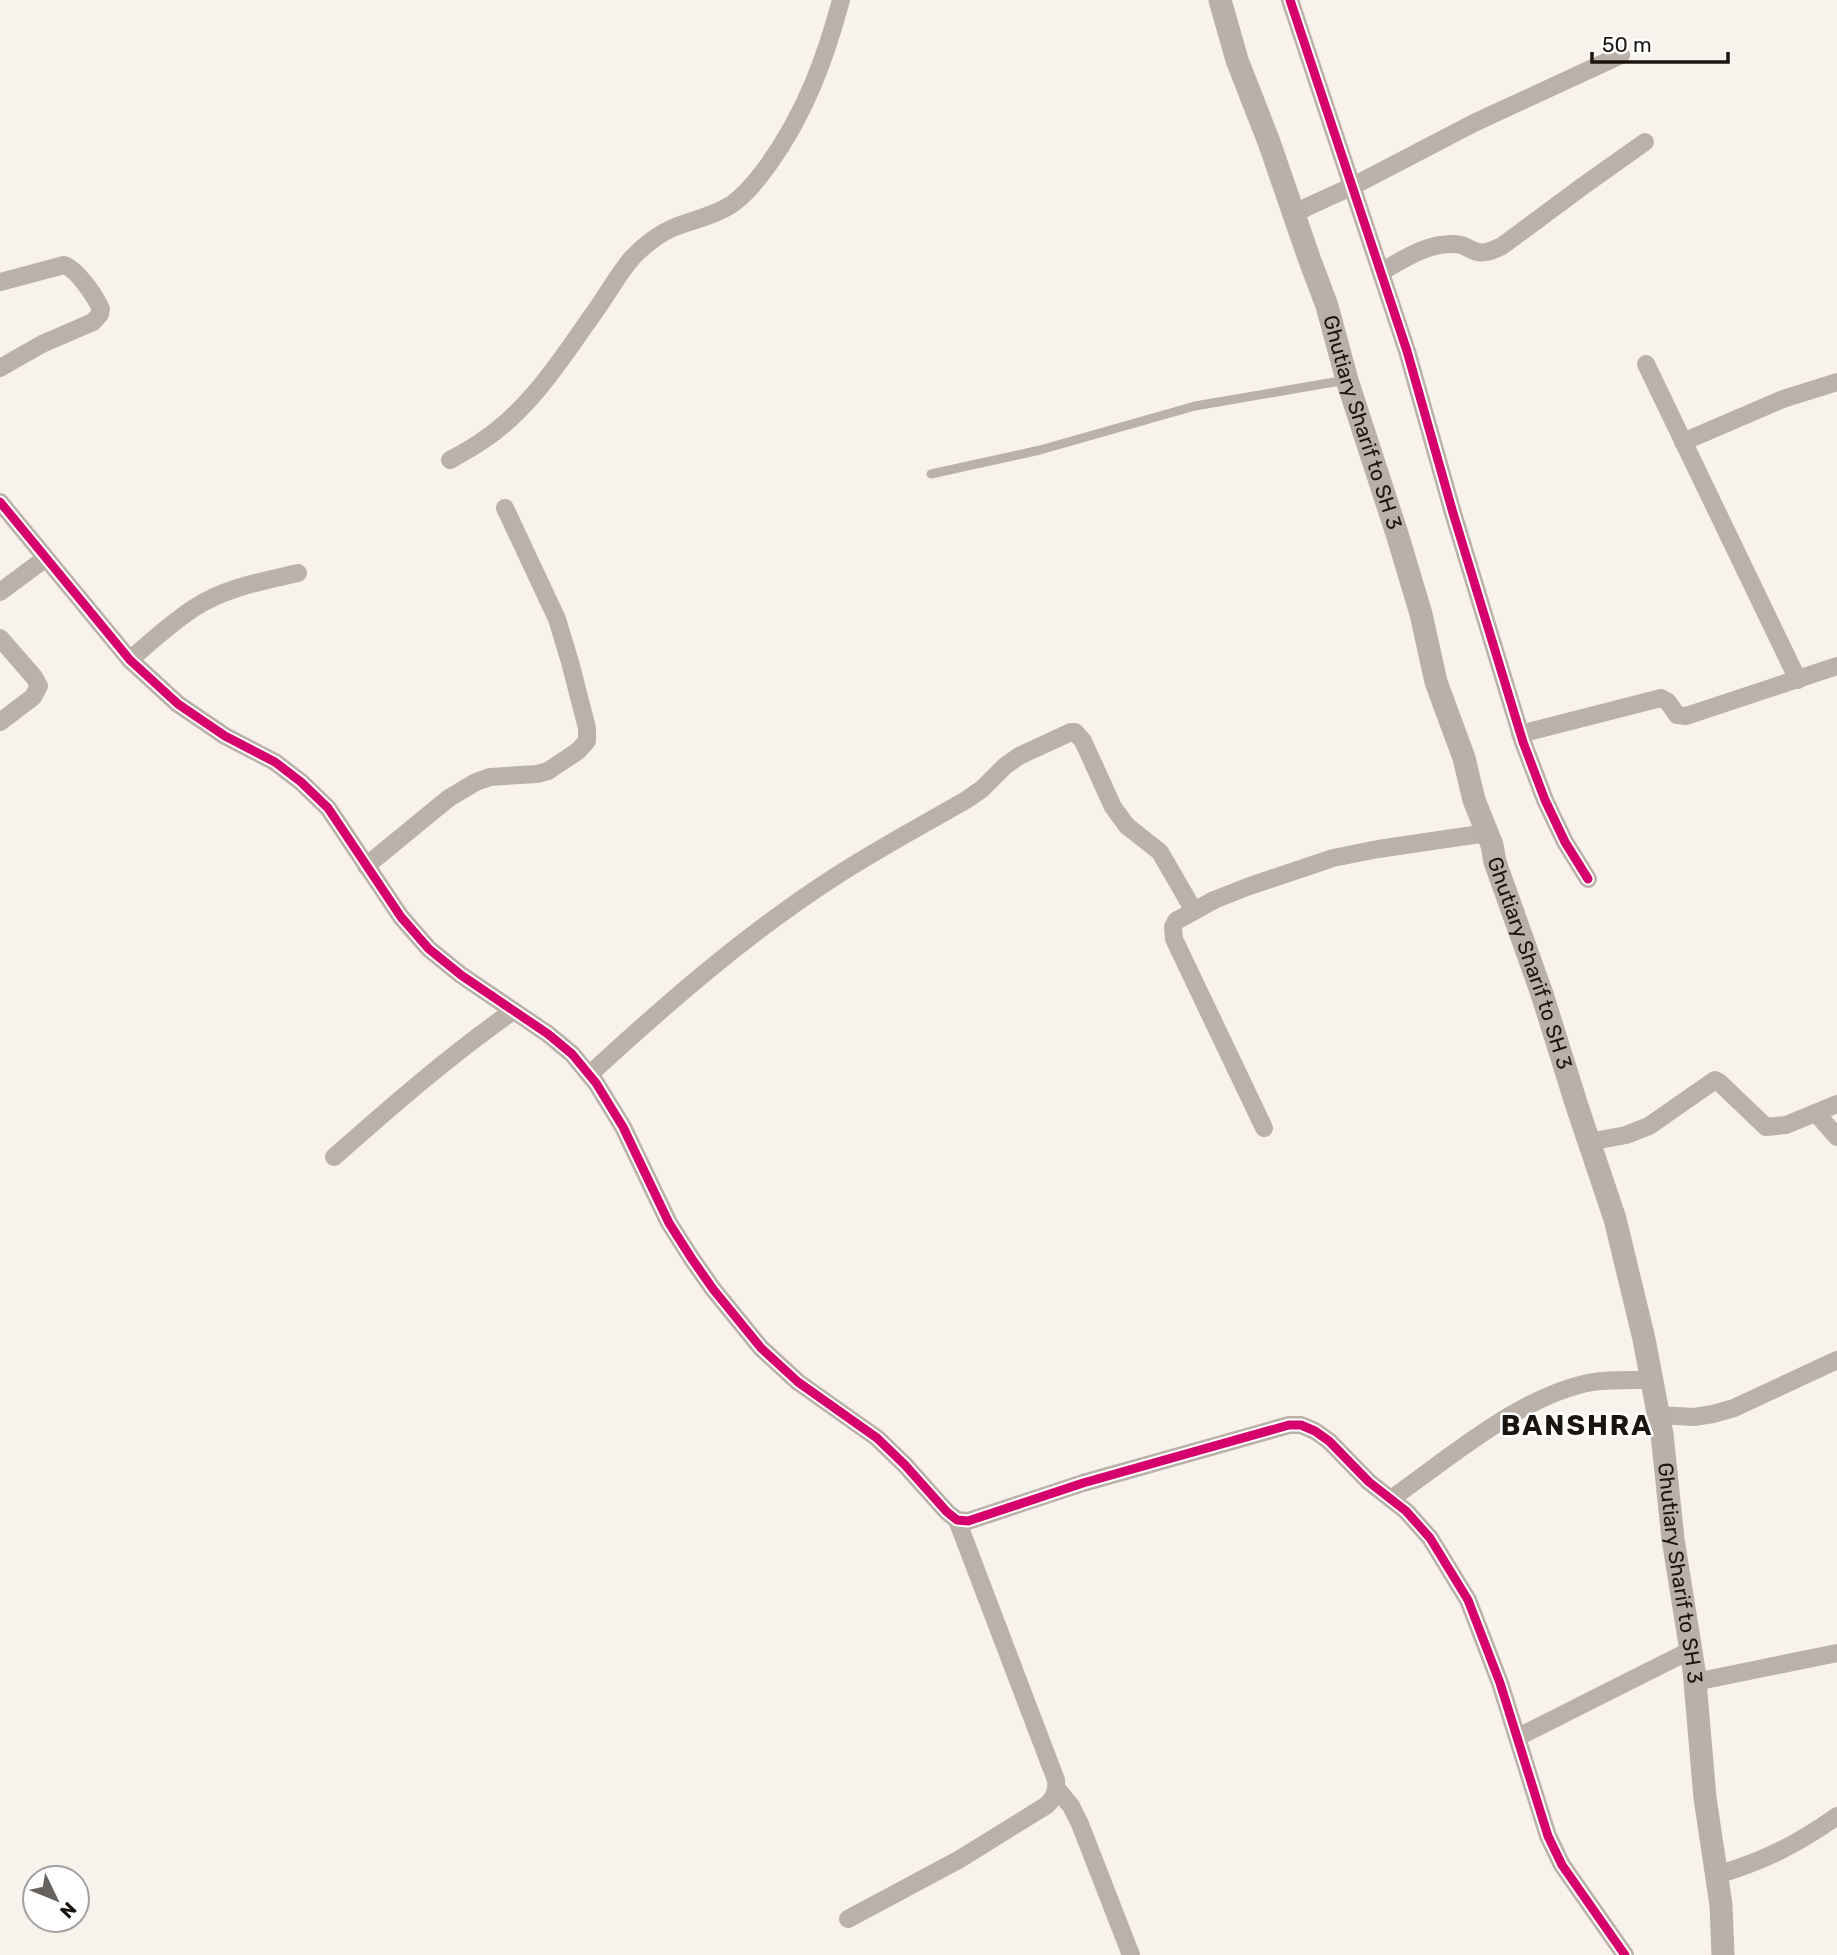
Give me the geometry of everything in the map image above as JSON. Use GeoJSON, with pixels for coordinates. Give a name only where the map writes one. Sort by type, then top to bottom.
{"type":"FeatureCollection","features":[{"type":"Feature","properties":{"kind":"main road","name":"Ghutiary Sharif to SH 3"},"geometry":{"type":"LineString","coordinates":[[1220,0],[1237,60],[1300,211],[1347,380],[1398,537],[1436,682],[1464,758],[1474,800],[1488,833],[1495,862],[1542,994],[1615,1219],[1662,1434],[1672,1539],[1695,1682],[1705,1798],[1721,1905],[1724,1955]]}},
{"type":"Feature","properties":{"kind":"street"},"geometry":{"type":"LineString","coordinates":[[450,460],[483,441],[508,421],[531,397],[632,258],[655,238],[674,227],[730,206],[755,182],[781,147],[805,106],[829,43],[841,0]]}},
{"type":"Feature","properties":{"kind":"street"},"geometry":{"type":"LineString","coordinates":[[1290,0],[1346,189],[1381,272],[1407,351],[1520,734],[1545,800],[1565,842],[1588,879]]}},
{"type":"Feature","properties":{"kind":"street"},"geometry":{"type":"LineString","coordinates":[[1300,211],[1474,123],[1621,55]]}},
{"type":"Feature","properties":{"kind":"street"},"geometry":{"type":"LineString","coordinates":[[1381,272],[1429,247],[1462,244],[1479,253],[1502,246],[1646,142]]}},
{"type":"Feature","properties":{"kind":"street"},"geometry":{"type":"LineString","coordinates":[[0,282],[64,265],[76,272],[100,309],[100,314],[93,322],[42,344],[0,368]]}},
{"type":"Feature","properties":{"kind":"street"},"geometry":{"type":"LineString","coordinates":[[1646,364],[1798,680]]}},
{"type":"Feature","properties":{"kind":"street"},"geometry":{"type":"LineString","coordinates":[[1683,442],[1783,399],[1837,382]]}},
{"type":"Feature","properties":{"kind":"street"},"geometry":{"type":"LineString","coordinates":[[0,502],[130,660],[178,704],[225,736],[275,762],[328,808],[401,917],[429,949],[572,1054],[623,1127],[675,1232],[713,1289],[761,1348],[798,1382],[877,1438],[957,1520],[1057,1788],[1054,1798],[1047,1805],[960,1859],[848,1919]]}},
{"type":"Feature","properties":{"kind":"street"},"geometry":{"type":"LineString","coordinates":[[366,866],[449,798],[476,782],[490,777],[548,771],[578,751],[587,741],[587,728],[557,619],[505,508]]}},
{"type":"Feature","properties":{"kind":"street"},"geometry":{"type":"LineString","coordinates":[[0,592],[46,558]]}},
{"type":"Feature","properties":{"kind":"street"},"geometry":{"type":"LineString","coordinates":[[130,660],[195,607],[261,581],[298,573]]}},
{"type":"Feature","properties":{"kind":"street"},"geometry":{"type":"LineString","coordinates":[[0,638],[34,677],[39,687],[33,696],[0,722]]}},
{"type":"Feature","properties":{"kind":"street"},"geometry":{"type":"LineString","coordinates":[[1520,734],[1661,698],[1668,702],[1677,715],[1686,716],[1837,666]]}},
{"type":"Feature","properties":{"kind":"street"},"geometry":{"type":"LineString","coordinates":[[589,1075],[661,1009],[731,951],[833,878],[966,800],[1019,757],[1070,732],[1075,732],[1083,741],[1113,807],[1127,826],[1160,852],[1194,911]]}},
{"type":"Feature","properties":{"kind":"street"},"geometry":{"type":"LineString","coordinates":[[1264,1128],[1174,939],[1173,927],[1176,921],[1247,887],[1333,858],[1488,833]]}},
{"type":"Feature","properties":{"kind":"street"},"geometry":{"type":"LineString","coordinates":[[334,1157],[481,1033],[513,1011]]}},
{"type":"Feature","properties":{"kind":"street"},"geometry":{"type":"LineString","coordinates":[[1589,1142],[1626,1135],[1649,1126],[1715,1080],[1766,1127],[1791,1123],[1837,1104]]}},
{"type":"Feature","properties":{"kind":"street"},"geometry":{"type":"LineString","coordinates":[[1816,1113],[1837,1137]]}},
{"type":"Feature","properties":{"kind":"street"},"geometry":{"type":"LineString","coordinates":[[1658,1415],[1694,1417],[1734,1408],[1837,1360]]}},
{"type":"Feature","properties":{"kind":"street"},"geometry":{"type":"LineString","coordinates":[[1391,1499],[1492,1428],[1528,1405],[1563,1389],[1593,1382],[1652,1380]]}},
{"type":"Feature","properties":{"kind":"street"},"geometry":{"type":"LineString","coordinates":[[957,1520],[968,1521],[1083,1483],[1289,1425],[1301,1425],[1315,1431],[1329,1441],[1368,1482],[1418,1523],[1468,1600],[1500,1683],[1548,1836],[1562,1865],[1625,1955]]}},
{"type":"Feature","properties":{"kind":"street"},"geometry":{"type":"LineString","coordinates":[[1518,1737],[1691,1650]]}},
{"type":"Feature","properties":{"kind":"street"},"geometry":{"type":"LineString","coordinates":[[1695,1682],[1837,1653]]}},
{"type":"Feature","properties":{"kind":"street"},"geometry":{"type":"LineString","coordinates":[[1057,1788],[1071,1805],[1080,1824],[1124,1951]]}},
{"type":"Feature","properties":{"kind":"street"},"geometry":{"type":"LineString","coordinates":[[1717,1875],[1748,1866],[1777,1853],[1812,1834],[1837,1816]]}},
{"type":"Feature","properties":{"kind":"lane"},"geometry":{"type":"LineString","coordinates":[[931,474],[1040,450],[1195,406],[1347,380]]}},
{"type":"Feature","properties":{"kind":"cycle path"},"geometry":{"type":"LineString","coordinates":[[1290,0],[1407,351],[1523,742],[1545,800],[1565,842],[1588,879]]}},
{"type":"Feature","properties":{"kind":"cycle path"},"geometry":{"type":"LineString","coordinates":[[0,502],[130,660],[178,704],[225,736],[275,762],[328,808],[401,917],[429,949],[572,1054],[596,1083],[623,1127],[669,1223],[692,1259],[761,1348],[798,1382],[877,1438],[957,1520],[968,1521],[1083,1483],[1289,1425],[1301,1425],[1329,1441],[1369,1482],[1406,1511],[1430,1538],[1468,1600],[1500,1683],[1548,1836],[1562,1865],[1625,1955]]}},
{"type":"Feature","properties":{"kind":"district","name":"BANSHRA"},"geometry":{"type":"Point","coordinates":[1577,1425]}}]}
